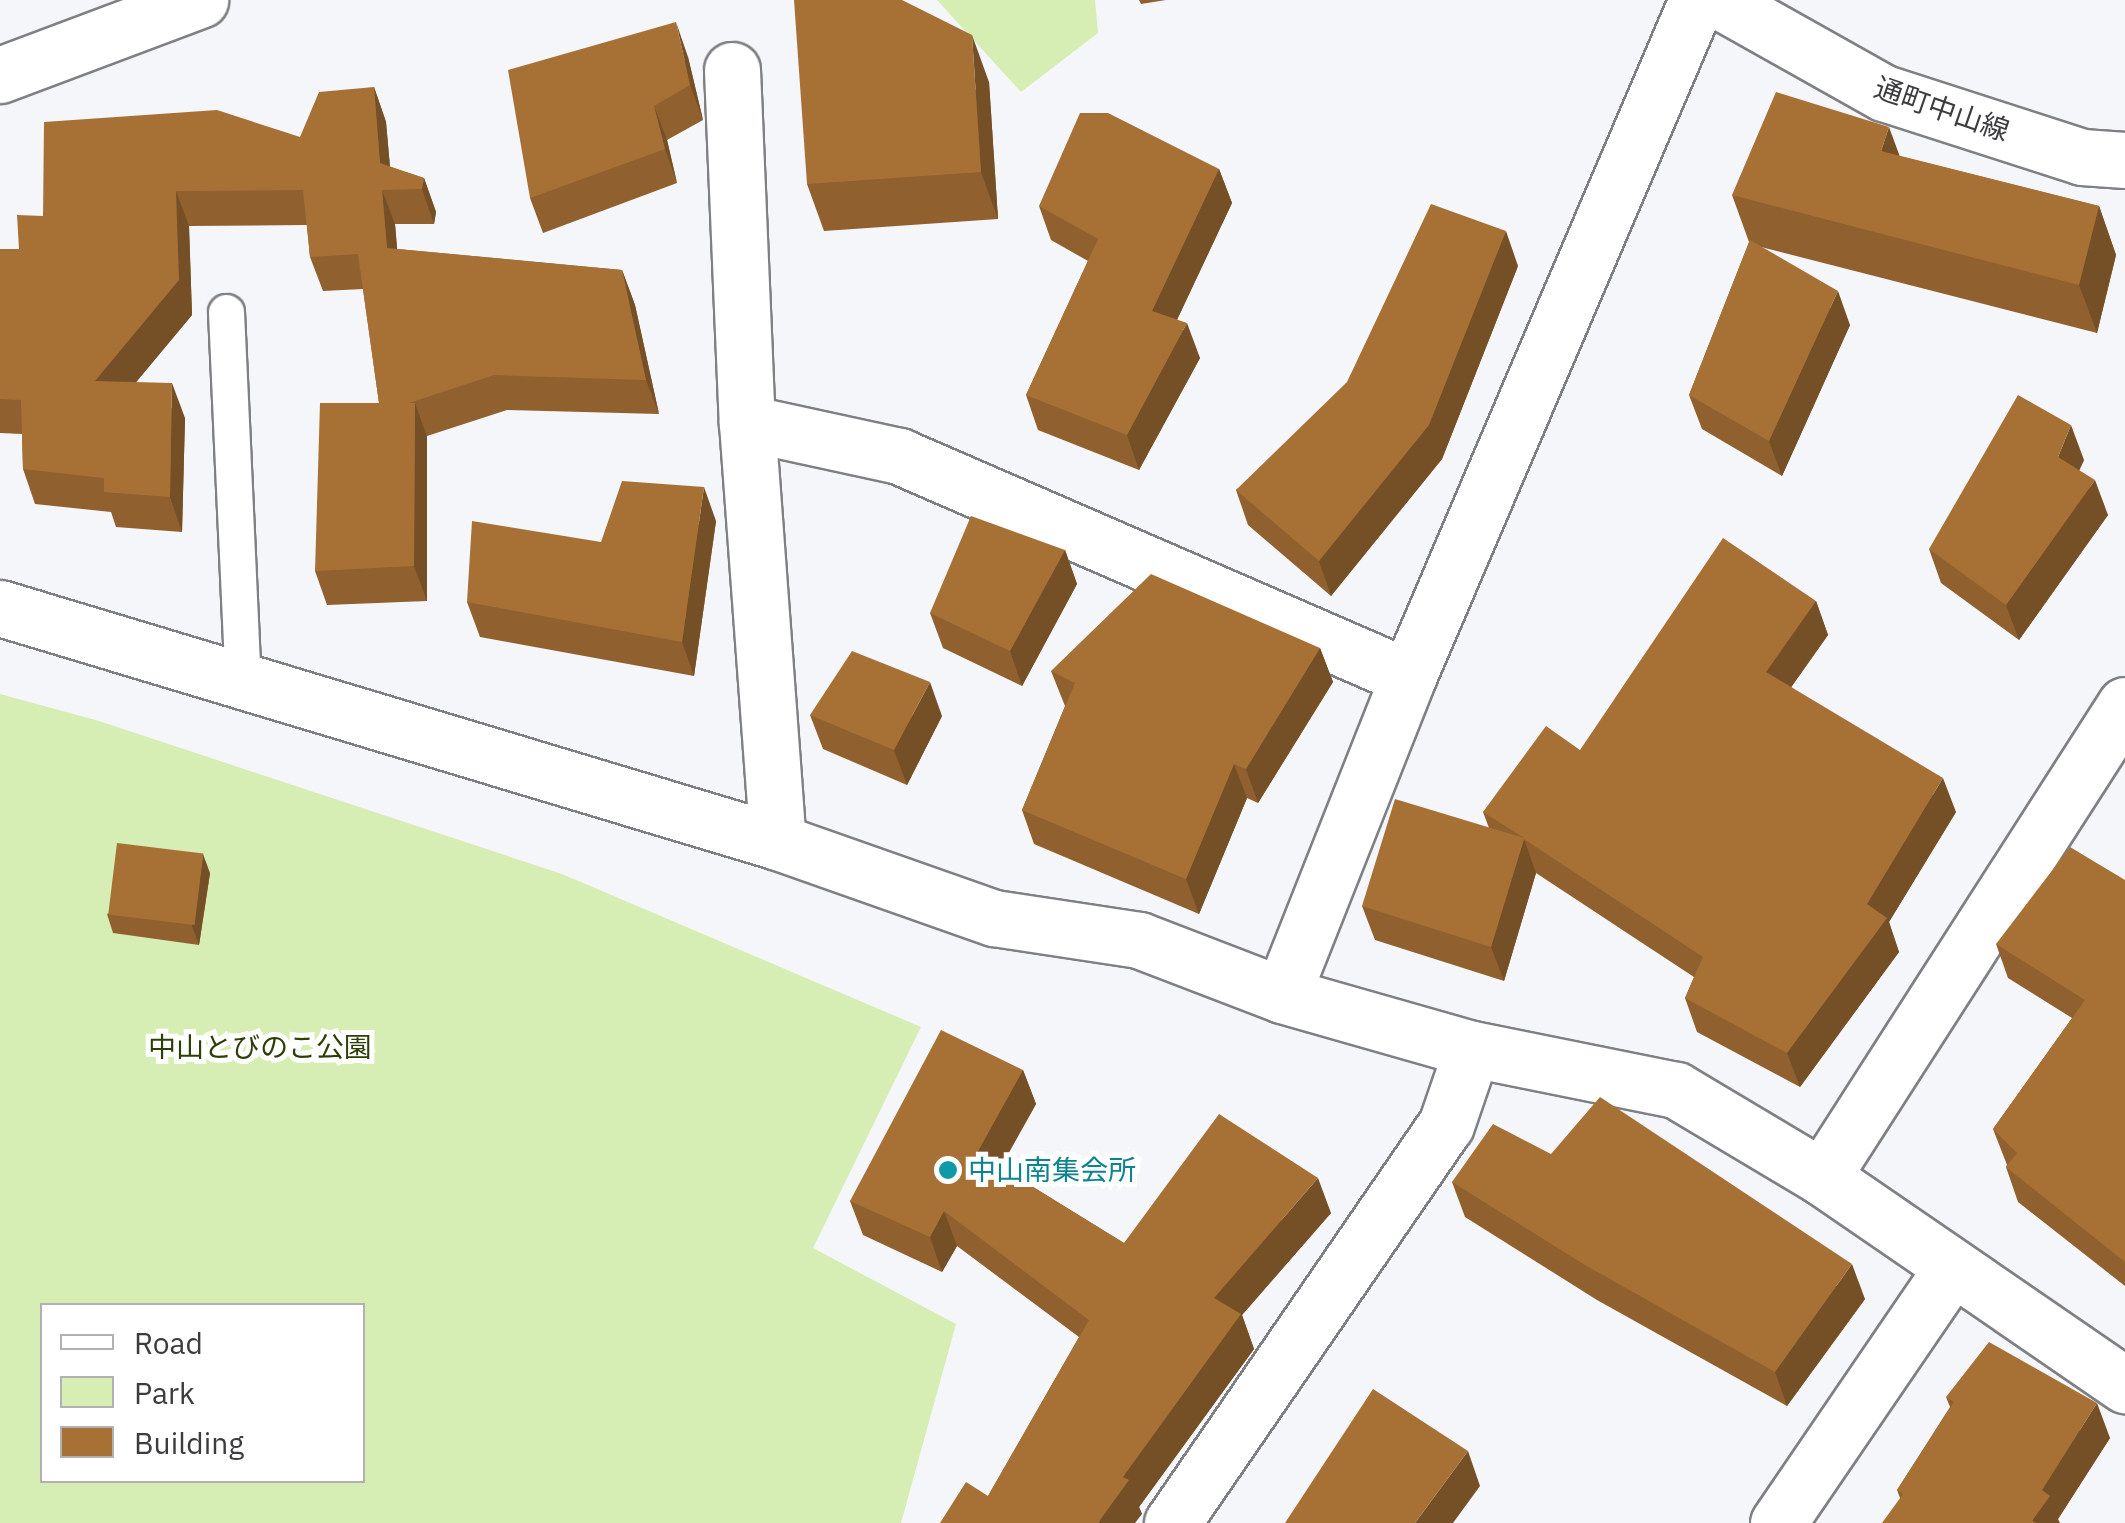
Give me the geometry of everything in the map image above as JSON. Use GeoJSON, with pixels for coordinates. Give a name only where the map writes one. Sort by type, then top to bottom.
{"type":"FeatureCollection","features":[{"type":"Feature","properties":{"kind":"street"},"geometry":{"type":"LineString","coordinates":[[0,75],[200,0]]}},
{"type":"Feature","properties":{"kind":"street"},"geometry":{"type":"LineString","coordinates":[[1282,996],[1408,678],[1697,0]]}},
{"type":"Feature","properties":{"kind":"street","name":"通町中山線"},"geometry":{"type":"LineString","coordinates":[[1718,0],[1884,93],[2082,156],[2125,160]]}},
{"type":"Feature","properties":{"kind":"street"},"geometry":{"type":"LineString","coordinates":[[732,70],[747,422],[778,842]]}},
{"type":"Feature","properties":{"kind":"street"},"geometry":{"type":"LineString","coordinates":[[747,422],[899,456],[1408,678]]}},
{"type":"Feature","properties":{"kind":"street"},"geometry":{"type":"LineString","coordinates":[[0,608],[778,842],[994,918],[1139,940],[1282,996],[1472,1049],[1676,1090],[1822,1177],[2125,1385]]}},
{"type":"Feature","properties":{"kind":"street"},"geometry":{"type":"LineString","coordinates":[[1822,1177],[2125,705]]}},
{"type":"Feature","properties":{"kind":"street"},"geometry":{"type":"LineString","coordinates":[[1172,1523],[1446,1125],[1472,1049]]}},
{"type":"Feature","properties":{"kind":"street"},"geometry":{"type":"LineString","coordinates":[[1778,1523],[1951,1269]]}},
{"type":"Feature","properties":{"kind":"lane"},"geometry":{"type":"LineString","coordinates":[[226,312],[243,684]]}},
{"type":"Feature","properties":{"kind":"green space"},"geometry":{"type":"Polygon","coordinates":[[[937,0],[1095,0],[1098,33],[1021,92],[937,0]]]}},
{"type":"Feature","properties":{"kind":"green space","name":"中山とびのこ公園"},"geometry":{"type":"Polygon","coordinates":[[[0,694],[99,721],[562,874],[921,1027],[813,1248],[956,1324],[901,1523],[0,1523],[0,694]]]}},
{"type":"Feature","properties":{"kind":"building"},"geometry":{"type":"Polygon","coordinates":[[[794,0],[902,0],[972,35],[981,172],[807,184],[794,0]]]}},
{"type":"Feature","properties":{"kind":"building"},"geometry":{"type":"Polygon","coordinates":[[[676,22],[690,85],[654,106],[665,149],[530,198],[508,70],[676,22]]]}},
{"type":"Feature","properties":{"kind":"building"},"geometry":{"type":"Polygon","coordinates":[[[374,87],[380,163],[424,178],[422,189],[382,190],[387,248],[622,270],[646,380],[494,375],[409,403],[415,403],[414,566],[315,571],[320,403],[379,403],[358,254],[310,257],[303,190],[176,191],[179,280],[95,381],[172,383],[170,497],[104,492],[104,478],[23,469],[21,400],[0,399],[0,249],[19,249],[17,215],[43,216],[44,122],[217,110],[300,137],[319,92],[374,87]]]}},
{"type":"Feature","properties":{"kind":"building"},"geometry":{"type":"Polygon","coordinates":[[[1776,92],[1889,127],[1881,151],[2099,206],[2079,285],[1732,195],[1776,92]]]}},
{"type":"Feature","properties":{"kind":"building"},"geometry":{"type":"Polygon","coordinates":[[[1080,113],[1108,113],[1219,169],[1152,311],[1187,323],[1127,435],[1026,395],[1098,239],[1039,206],[1080,113]]]}},
{"type":"Feature","properties":{"kind":"building"},"geometry":{"type":"Polygon","coordinates":[[[1431,204],[1506,231],[1429,425],[1319,561],[1236,490],[1347,382],[1431,204]]]}},
{"type":"Feature","properties":{"kind":"building"},"geometry":{"type":"Polygon","coordinates":[[[1750,240],[1838,291],[1769,441],[1689,395],[1750,240]]]}},
{"type":"Feature","properties":{"kind":"building"},"geometry":{"type":"Polygon","coordinates":[[[2018,395],[2071,425],[2058,457],[2095,480],[2006,605],[1929,549],[2018,395]]]}},
{"type":"Feature","properties":{"kind":"building"},"geometry":{"type":"Polygon","coordinates":[[[622,481],[704,487],[682,642],[467,602],[472,521],[601,542],[622,481]]]}},
{"type":"Feature","properties":{"kind":"building"},"geometry":{"type":"Polygon","coordinates":[[[971,516],[1065,550],[1010,651],[930,613],[971,516]]]}},
{"type":"Feature","properties":{"kind":"building"},"geometry":{"type":"Polygon","coordinates":[[[1723,538],[1816,601],[1766,672],[1943,778],[1867,904],[1887,918],[1787,1053],[1685,998],[1703,957],[1524,839],[1491,947],[1362,906],[1395,799],[1524,838],[1483,812],[1546,726],[1580,750],[1723,538]]]}},
{"type":"Feature","properties":{"kind":"building"},"geometry":{"type":"Polygon","coordinates":[[[1151,574],[1320,648],[1246,769],[1234,764],[1186,879],[1022,810],[1075,683],[1051,671],[1151,574]]]}},
{"type":"Feature","properties":{"kind":"building"},"geometry":{"type":"Polygon","coordinates":[[[852,651],[930,682],[894,750],[810,715],[852,651]]]}},
{"type":"Feature","properties":{"kind":"building"},"geometry":{"type":"Polygon","coordinates":[[[117,843],[203,854],[195,925],[108,914],[117,843]]]}},
{"type":"Feature","properties":{"kind":"building"},"geometry":{"type":"Polygon","coordinates":[[[2070,847],[2125,880],[2125,1262],[2006,1167],[2017,1153],[1993,1129],[2085,1000],[1996,944],[2070,847]]]}},
{"type":"Feature","properties":{"kind":"building"},"geometry":{"type":"Polygon","coordinates":[[[941,1030],[1023,1070],[977,1153],[1124,1243],[1219,1114],[1318,1178],[1214,1298],[1241,1314],[1123,1477],[1129,1480],[1098,1523],[940,1523],[966,1482],[988,1496],[1089,1320],[944,1211],[930,1237],[850,1201],[941,1030]]]}},
{"type":"Feature","properties":{"kind":"building"},"geometry":{"type":"Polygon","coordinates":[[[1600,1097],[1852,1264],[1775,1372],[1585,1265],[1452,1182],[1493,1124],[1551,1154],[1600,1097]]]}},
{"type":"Feature","properties":{"kind":"building"},"geometry":{"type":"Polygon","coordinates":[[[1989,1342],[2097,1403],[2042,1490],[2050,1496],[2032,1521],[2036,1523],[1882,1523],[1903,1494],[1897,1490],[1954,1402],[1946,1397],[1989,1342]]]}},
{"type":"Feature","properties":{"kind":"building"},"geometry":{"type":"Polygon","coordinates":[[[1373,1389],[1468,1451],[1415,1523],[1285,1523],[1373,1389]]]}},
{"type":"Feature","properties":{"kind":"place","name":"中山南集会所"},"geometry":{"type":"Point","coordinates":[948,1170]}}]}
